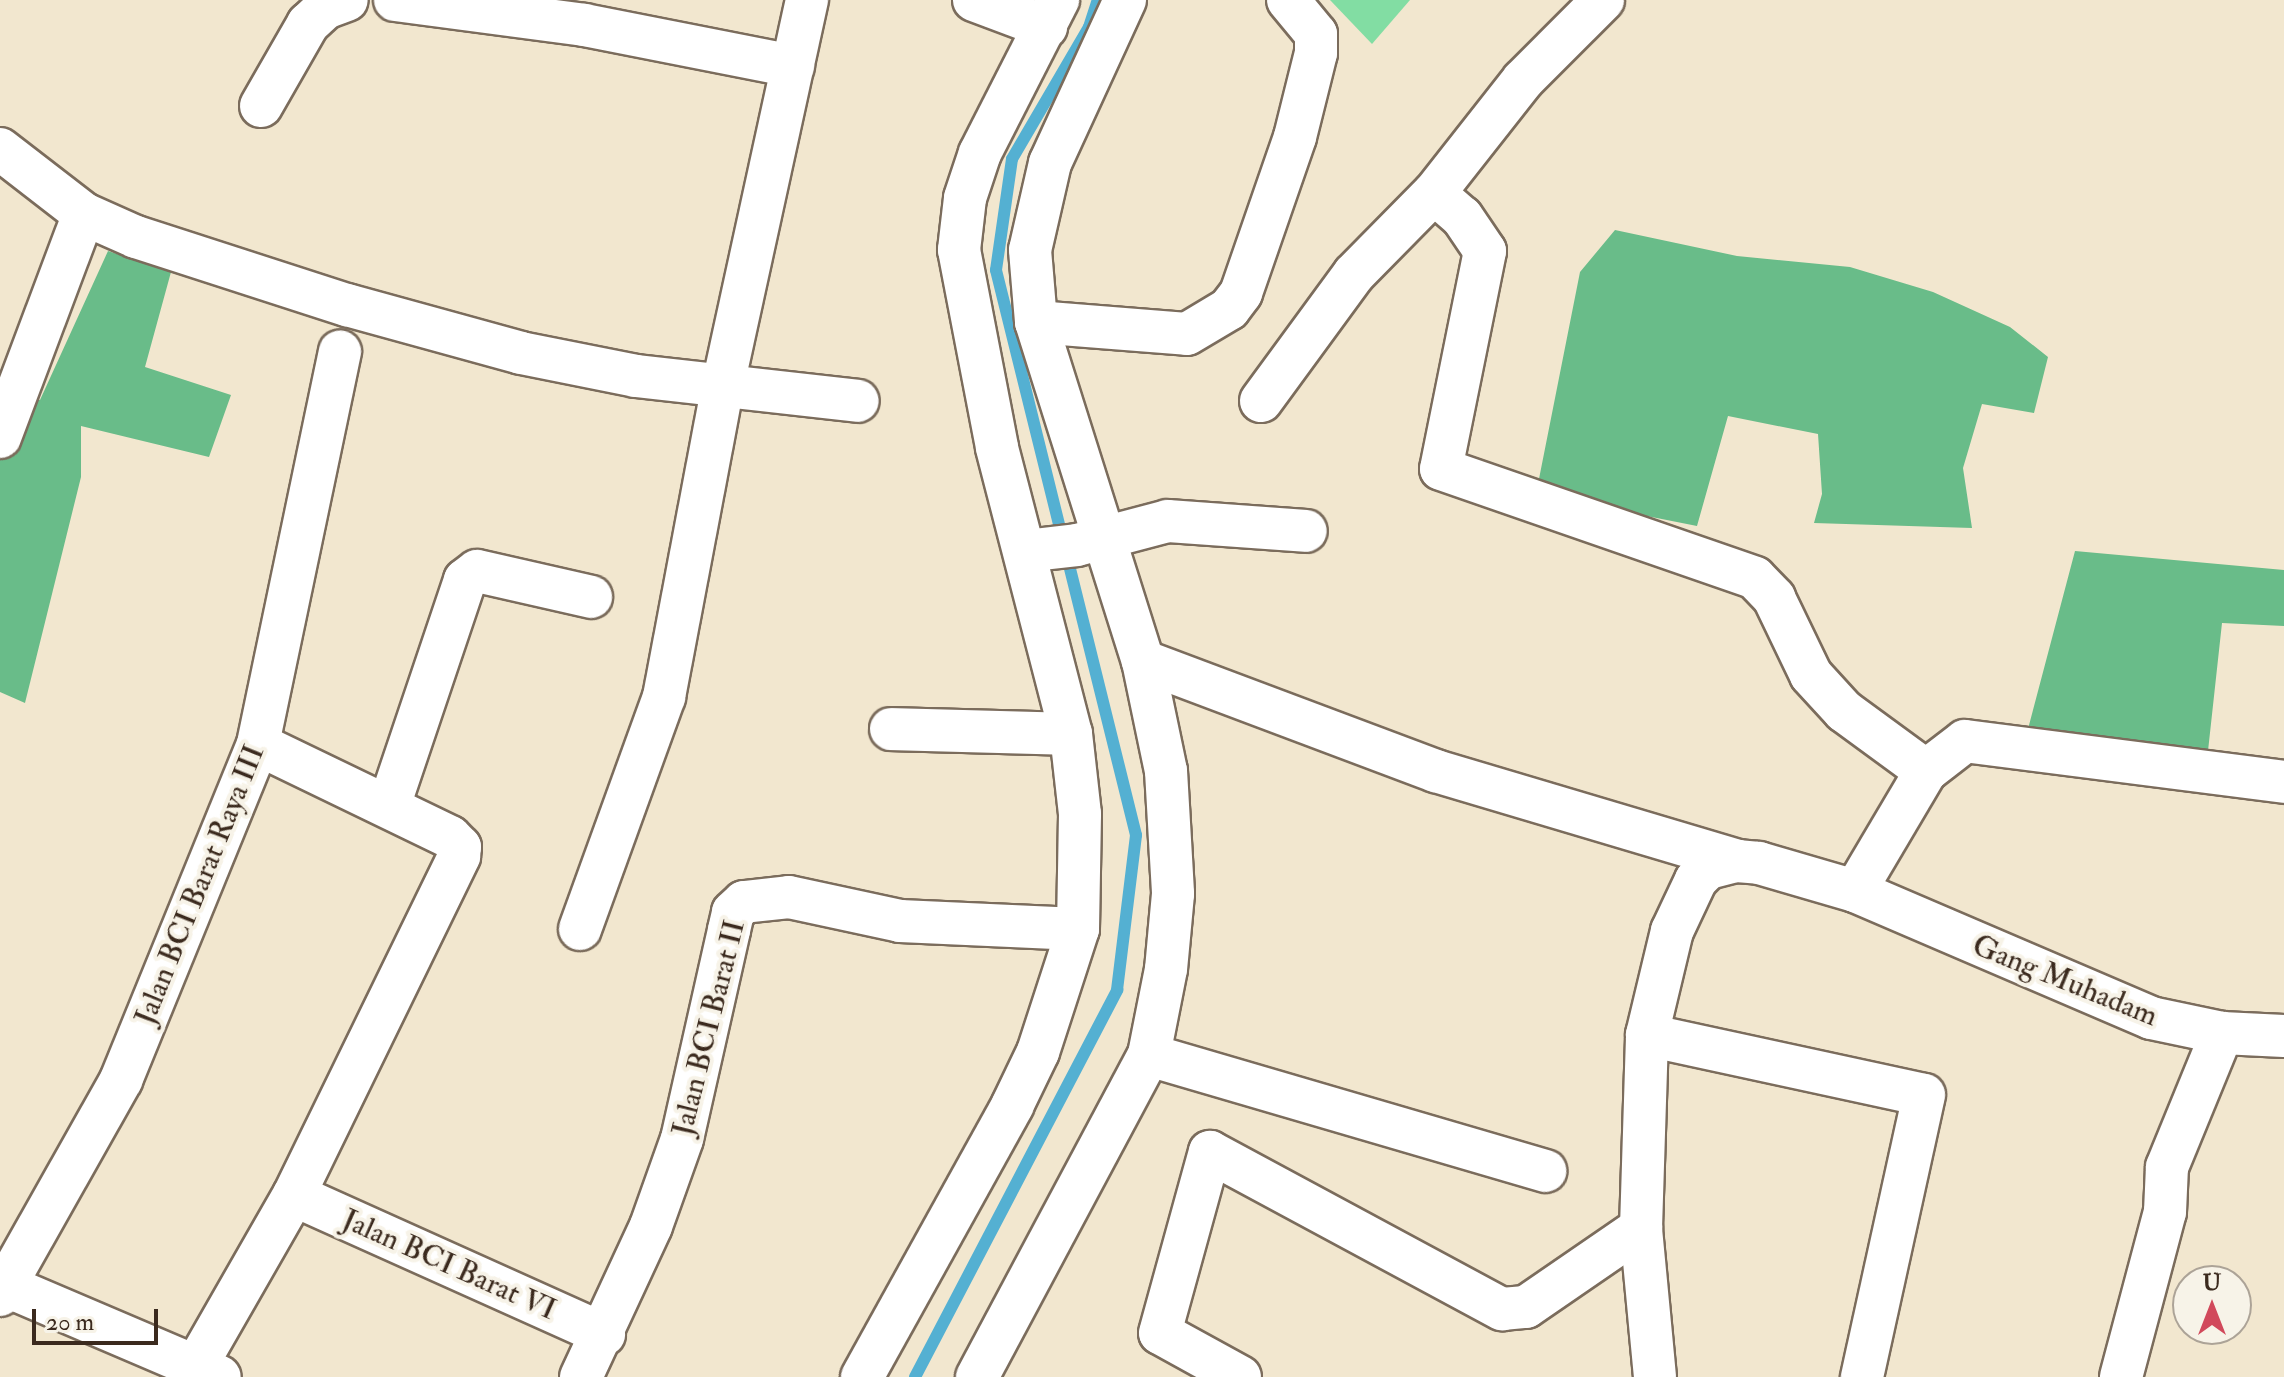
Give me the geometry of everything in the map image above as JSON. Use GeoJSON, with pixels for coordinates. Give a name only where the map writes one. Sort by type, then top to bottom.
{"type":"FeatureCollection","features":[{"type":"Feature","properties":{"kind":"street"},"geometry":{"type":"LineString","coordinates":[[261,106],[308,24],[325,8],[347,0]]}},
{"type":"Feature","properties":{"kind":"street"},"geometry":{"type":"LineString","coordinates":[[395,0],[586,13],[793,66]]}},
{"type":"Feature","properties":{"kind":"street"},"geometry":{"type":"LineString","coordinates":[[580,929],[664,697],[723,385],[807,0]]}},
{"type":"Feature","properties":{"kind":"street"},"geometry":{"type":"LineString","coordinates":[[974,0],[1052,14],[980,153],[965,198],[959,250],[988,407],[1063,547],[1143,661],[1166,771],[1173,853],[1166,969],[1149,1055],[977,1377]]}},
{"type":"Feature","properties":{"kind":"street"},"geometry":{"type":"LineString","coordinates":[[862,1377],[1012,1106],[1038,1052],[1078,929],[1080,814],[1071,734],[1063,547],[1030,263],[1034,217],[1050,163],[1125,0]]}},
{"type":"Feature","properties":{"kind":"street"},"geometry":{"type":"LineString","coordinates":[[1036,322],[1187,334],[1229,309],[1241,293],[1295,137],[1316,53],[1316,34],[1288,0]]}},
{"type":"Feature","properties":{"kind":"street"},"geometry":{"type":"LineString","coordinates":[[1261,401],[1354,274],[1434,193],[1523,80],[1603,0]]}},
{"type":"Feature","properties":{"kind":"street"},"geometry":{"type":"LineString","coordinates":[[0,149],[84,214],[136,237],[332,300],[521,353],[636,376],[858,401]]}},
{"type":"Feature","properties":{"kind":"street"},"geometry":{"type":"LineString","coordinates":[[1434,193],[1462,217],[1485,251],[1441,469],[1755,578],[1774,598],[1811,675],[1844,711],[1926,771]]}},
{"type":"Feature","properties":{"kind":"street"},"geometry":{"type":"LineString","coordinates":[[0,437],[84,214]]}},
{"type":"Feature","properties":{"kind":"street","name":"Jalan BCI Barat Raya III"},"geometry":{"type":"LineString","coordinates":[[4,1291],[121,1080],[258,744],[340,351]]}},
{"type":"Feature","properties":{"kind":"street"},"geometry":{"type":"LineString","coordinates":[[1063,547],[1168,521],[1306,531]]}},
{"type":"Feature","properties":{"kind":"street"},"geometry":{"type":"LineString","coordinates":[[389,806],[465,580],[477,571],[591,597]]}},
{"type":"Feature","properties":{"kind":"street","name":"Gang Muhadam"},"geometry":{"type":"LineString","coordinates":[[1143,661],[1436,771],[1737,861],[1855,891],[2151,1018],[2222,1033],[2284,1036]]}},
{"type":"Feature","properties":{"kind":"street"},"geometry":{"type":"LineString","coordinates":[[891,729],[1071,734]]}},
{"type":"Feature","properties":{"kind":"street"},"geometry":{"type":"LineString","coordinates":[[1855,891],[1926,771],[1954,745],[1977,740],[2284,782]]}},
{"type":"Feature","properties":{"kind":"street"},"geometry":{"type":"LineString","coordinates":[[4,1291],[208,1371],[458,863],[457,842],[258,744]]}},
{"type":"Feature","properties":{"kind":"street"},"geometry":{"type":"LineString","coordinates":[[1655,1377],[1641,1228],[1647,1035],[1684,903],[1708,868],[1737,861]]}},
{"type":"Feature","properties":{"kind":"street","name":"Jalan BCI Barat II"},"geometry":{"type":"LineString","coordinates":[[581,1377],[604,1334],[682,1139],[733,912],[744,902],[789,897],[900,921],[1078,929]]}},
{"type":"Feature","properties":{"kind":"street"},"geometry":{"type":"LineString","coordinates":[[2121,1377],[2165,1212],[2167,1167],[2222,1033]]}},
{"type":"Feature","properties":{"kind":"street"},"geometry":{"type":"LineString","coordinates":[[1647,1035],[1924,1095],[1862,1377]]}},
{"type":"Feature","properties":{"kind":"street"},"geometry":{"type":"LineString","coordinates":[[1149,1055],[1545,1171]]}},
{"type":"Feature","properties":{"kind":"street"},"geometry":{"type":"LineString","coordinates":[[1240,1377],[1160,1333],[1210,1152],[1502,1309],[1526,1307],[1641,1228]]}},
{"type":"Feature","properties":{"kind":"street","name":"Jalan BCI Barat VI"},"geometry":{"type":"LineString","coordinates":[[294,1195],[604,1334]]}},
{"type":"Feature","properties":{"kind":"green space"},"geometry":{"type":"Polygon","coordinates":[[[1330,0],[1410,0],[1372,44],[1330,0]]]}},
{"type":"Feature","properties":{"kind":"green space"},"geometry":{"type":"Polygon","coordinates":[[[1615,230],[1737,256],[1850,267],[1933,292],[2010,327],[2048,357],[2034,413],[1982,404],[1963,468],[1972,528],[1814,523],[1822,494],[1818,434],[1728,416],[1697,526],[1536,494],[1580,272],[1615,230]]]}},
{"type":"Feature","properties":{"kind":"green space"},"geometry":{"type":"Polygon","coordinates":[[[108,251],[171,272],[145,367],[231,395],[209,457],[81,426],[81,477],[25,703],[0,692],[0,389],[40,400],[108,251]]]}},
{"type":"Feature","properties":{"kind":"green space"},"geometry":{"type":"Polygon","coordinates":[[[2075,551],[2284,570],[2284,626],[2222,623],[2208,751],[2028,729],[2075,551]]]}},
{"type":"Feature","properties":{"kind":"waterway"},"geometry":{"type":"LineString","coordinates":[[915,1377],[1117,990],[1136,835],[996,270],[1012,159],[1089,27],[1098,0]]}}]}
